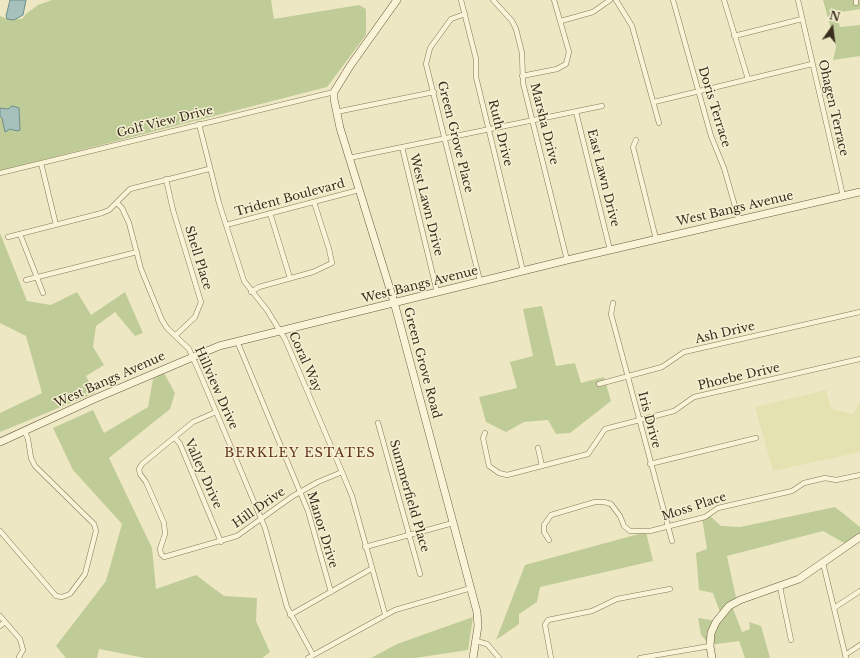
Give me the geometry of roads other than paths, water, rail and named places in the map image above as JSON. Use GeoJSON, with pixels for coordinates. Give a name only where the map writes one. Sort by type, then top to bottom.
{"type":"FeatureCollection","features":[{"type":"Feature","properties":{"kind":"street"},"geometry":{"type":"LineString","coordinates":[[334,92],[350,66],[397,0]]}},
{"type":"Feature","properties":{"kind":"street","name":"Ruth Drive"},"geometry":{"type":"LineString","coordinates":[[462,0],[476,59],[476,77],[523,271]]}},
{"type":"Feature","properties":{"kind":"street","name":"Marsha Drive"},"geometry":{"type":"LineString","coordinates":[[493,0],[512,21],[516,29],[522,53],[522,76],[567,260]]}},
{"type":"Feature","properties":{"kind":"street"},"geometry":{"type":"LineString","coordinates":[[522,76],[557,69],[566,64],[569,52],[554,0]]}},
{"type":"Feature","properties":{"kind":"street"},"geometry":{"type":"LineString","coordinates":[[561,21],[593,12],[610,0]]}},
{"type":"Feature","properties":{"kind":"street"},"geometry":{"type":"LineString","coordinates":[[616,0],[632,26],[659,123]]}},
{"type":"Feature","properties":{"kind":"street","name":"Doris Terrace"},"geometry":{"type":"LineString","coordinates":[[672,0],[711,136],[727,176],[739,220]]}},
{"type":"Feature","properties":{"kind":"street"},"geometry":{"type":"LineString","coordinates":[[724,0],[748,79]]}},
{"type":"Feature","properties":{"kind":"street","name":"Ohagen Terrace"},"geometry":{"type":"LineString","coordinates":[[798,0],[843,196]]}},
{"type":"Feature","properties":{"kind":"street","name":"Green Grove Place"},"geometry":{"type":"LineString","coordinates":[[465,14],[451,19],[428,52],[427,69],[446,138],[480,281]]}},
{"type":"Feature","properties":{"kind":"street"},"geometry":{"type":"LineString","coordinates":[[734,36],[802,19]]}},
{"type":"Feature","properties":{"kind":"street"},"geometry":{"type":"LineString","coordinates":[[654,102],[812,64]]}},
{"type":"Feature","properties":{"kind":"street","name":"Green Grove Road"},"geometry":{"type":"LineString","coordinates":[[334,92],[336,112],[394,302],[478,616],[473,658]]}},
{"type":"Feature","properties":{"kind":"street","name":"Golf View Drive"},"geometry":{"type":"LineString","coordinates":[[0,173],[334,92]]}},
{"type":"Feature","properties":{"kind":"street"},"geometry":{"type":"LineString","coordinates":[[336,112],[434,92]]}},
{"type":"Feature","properties":{"kind":"street"},"geometry":{"type":"LineString","coordinates":[[349,158],[602,106]]}},
{"type":"Feature","properties":{"kind":"street","name":"East Lawn Drive"},"geometry":{"type":"LineString","coordinates":[[576,112],[610,250]]}},
{"type":"Feature","properties":{"kind":"street","name":"Coral Way"},"geometry":{"type":"LineString","coordinates":[[199,124],[209,169],[244,281],[251,292],[267,310],[280,330],[342,472],[352,496],[371,569],[385,614]]}},
{"type":"Feature","properties":{"kind":"street"},"geometry":{"type":"LineString","coordinates":[[636,140],[633,147],[656,239]]}},
{"type":"Feature","properties":{"kind":"street","name":"West Lawn Drive"},"geometry":{"type":"LineString","coordinates":[[402,147],[437,292]]}},
{"type":"Feature","properties":{"kind":"street"},"geometry":{"type":"LineString","coordinates":[[41,163],[56,225]]}},
{"type":"Feature","properties":{"kind":"street"},"geometry":{"type":"LineString","coordinates":[[8,237],[102,213],[117,203],[130,189],[209,169]]}},
{"type":"Feature","properties":{"kind":"street","name":"Shell Place"},"geometry":{"type":"LineString","coordinates":[[166,179],[173,210],[201,302],[195,317],[176,335]]}},
{"type":"Feature","properties":{"kind":"street","name":"Trident Boulevard"},"geometry":{"type":"LineString","coordinates":[[226,225],[359,190]]}},
{"type":"Feature","properties":{"kind":"street","name":"West Bangs Avenue"},"geometry":{"type":"LineString","coordinates":[[0,442],[211,348],[567,260],[860,192]]}},
{"type":"Feature","properties":{"kind":"street"},"geometry":{"type":"LineString","coordinates":[[251,292],[259,286],[313,272],[332,263],[333,260],[314,202]]}},
{"type":"Feature","properties":{"kind":"street","name":"Hillview Drive"},"geometry":{"type":"LineString","coordinates":[[117,203],[122,208],[129,223],[141,269],[162,320],[167,328],[186,345],[216,412],[261,518],[290,615],[310,657]]}},
{"type":"Feature","properties":{"kind":"street"},"geometry":{"type":"LineString","coordinates":[[270,213],[290,278]]}},
{"type":"Feature","properties":{"kind":"street"},"geometry":{"type":"LineString","coordinates":[[20,234],[43,292]]}},
{"type":"Feature","properties":{"kind":"street"},"geometry":{"type":"LineString","coordinates":[[26,280],[137,252]]}},
{"type":"Feature","properties":{"kind":"street","name":"Iris Drive"},"geometry":{"type":"LineString","coordinates":[[613,303],[611,314],[650,464],[672,541]]}},
{"type":"Feature","properties":{"kind":"street","name":"Ash Drive"},"geometry":{"type":"LineString","coordinates":[[599,384],[627,375],[662,367],[684,352],[860,312]]}},
{"type":"Feature","properties":{"kind":"street","name":"Manor Drive"},"geometry":{"type":"LineString","coordinates":[[237,341],[308,511],[331,592]]}},
{"type":"Feature","properties":{"kind":"street","name":"Phoebe Drive"},"geometry":{"type":"LineString","coordinates":[[485,433],[482,438],[488,463],[495,471],[507,475],[588,454],[605,429],[674,411],[694,397],[860,359]]}},
{"type":"Feature","properties":{"kind":"street"},"geometry":{"type":"LineString","coordinates":[[175,438],[195,421],[216,412]]}},
{"type":"Feature","properties":{"kind":"street","name":"Summerfield Place"},"geometry":{"type":"LineString","coordinates":[[378,423],[420,574]]}},
{"type":"Feature","properties":{"kind":"street"},"geometry":{"type":"LineString","coordinates":[[0,531],[56,596],[62,597],[70,594],[87,570],[96,530],[94,524],[35,466],[31,458],[28,439],[24,430]]}},
{"type":"Feature","properties":{"kind":"street","name":"Hill Drive"},"geometry":{"type":"LineString","coordinates":[[175,438],[142,464],[139,472],[146,482],[164,523],[165,534],[160,549],[162,556],[168,556],[221,542],[243,533],[261,518],[300,492],[342,472]]}},
{"type":"Feature","properties":{"kind":"street","name":"Valley Drive"},"geometry":{"type":"LineString","coordinates":[[175,438],[180,444],[221,542]]}},
{"type":"Feature","properties":{"kind":"street"},"geometry":{"type":"LineString","coordinates":[[650,464],[756,438]]}},
{"type":"Feature","properties":{"kind":"street"},"geometry":{"type":"LineString","coordinates":[[538,448],[542,466]]}},
{"type":"Feature","properties":{"kind":"street","name":"Moss Place"},"geometry":{"type":"LineString","coordinates":[[549,540],[544,532],[544,525],[551,515],[596,502],[611,504],[620,516],[624,526],[630,531],[650,531],[705,517],[718,508],[792,491],[804,483],[825,478],[836,480],[860,475]]}},
{"type":"Feature","properties":{"kind":"street"},"geometry":{"type":"LineString","coordinates":[[365,547],[453,523]]}},
{"type":"Feature","properties":{"kind":"street"},"geometry":{"type":"LineString","coordinates":[[712,658],[710,646],[714,627],[729,606],[740,600],[780,587],[799,578],[860,537]]}},
{"type":"Feature","properties":{"kind":"street"},"geometry":{"type":"LineString","coordinates":[[823,563],[845,656],[860,645]]}},
{"type":"Feature","properties":{"kind":"street"},"geometry":{"type":"LineString","coordinates":[[290,615],[371,569]]}},
{"type":"Feature","properties":{"kind":"street"},"geometry":{"type":"LineString","coordinates":[[780,587],[791,640]]}},
{"type":"Feature","properties":{"kind":"street"},"geometry":{"type":"LineString","coordinates":[[310,657],[385,614],[401,607],[471,588]]}},
{"type":"Feature","properties":{"kind":"street"},"geometry":{"type":"LineString","coordinates":[[551,658],[546,629],[547,621],[554,618],[592,611],[617,599],[670,589]]}},
{"type":"Feature","properties":{"kind":"street"},"geometry":{"type":"LineString","coordinates":[[834,608],[860,591]]}},
{"type":"Feature","properties":{"kind":"street"},"geometry":{"type":"LineString","coordinates":[[0,616],[20,639],[23,650],[20,657]]}},
{"type":"Feature","properties":{"kind":"street"},"geometry":{"type":"LineString","coordinates":[[0,626],[5,622]]}},
{"type":"Feature","properties":{"kind":"street"},"geometry":{"type":"LineString","coordinates":[[476,641],[487,644],[500,658]]}},
{"type":"Feature","properties":{"kind":"street"},"geometry":{"type":"LineString","coordinates":[[640,658],[710,646]]}},
{"type":"Feature","properties":{"kind":"water"},"geometry":{"type":"Polygon","coordinates":[[[10,0],[26,0],[23,15],[14,20],[7,19],[6,16],[10,0]]]}},
{"type":"Feature","properties":{"kind":"water"},"geometry":{"type":"Polygon","coordinates":[[[12,106],[19,108],[20,130],[17,131],[10,129],[5,132],[2,118],[0,116],[0,108],[8,109],[12,106]]]}},
{"type":"Feature","properties":{"kind":"district","name":"BERKLEY ESTATES"},"geometry":{"type":"Point","coordinates":[300,453]}}]}
